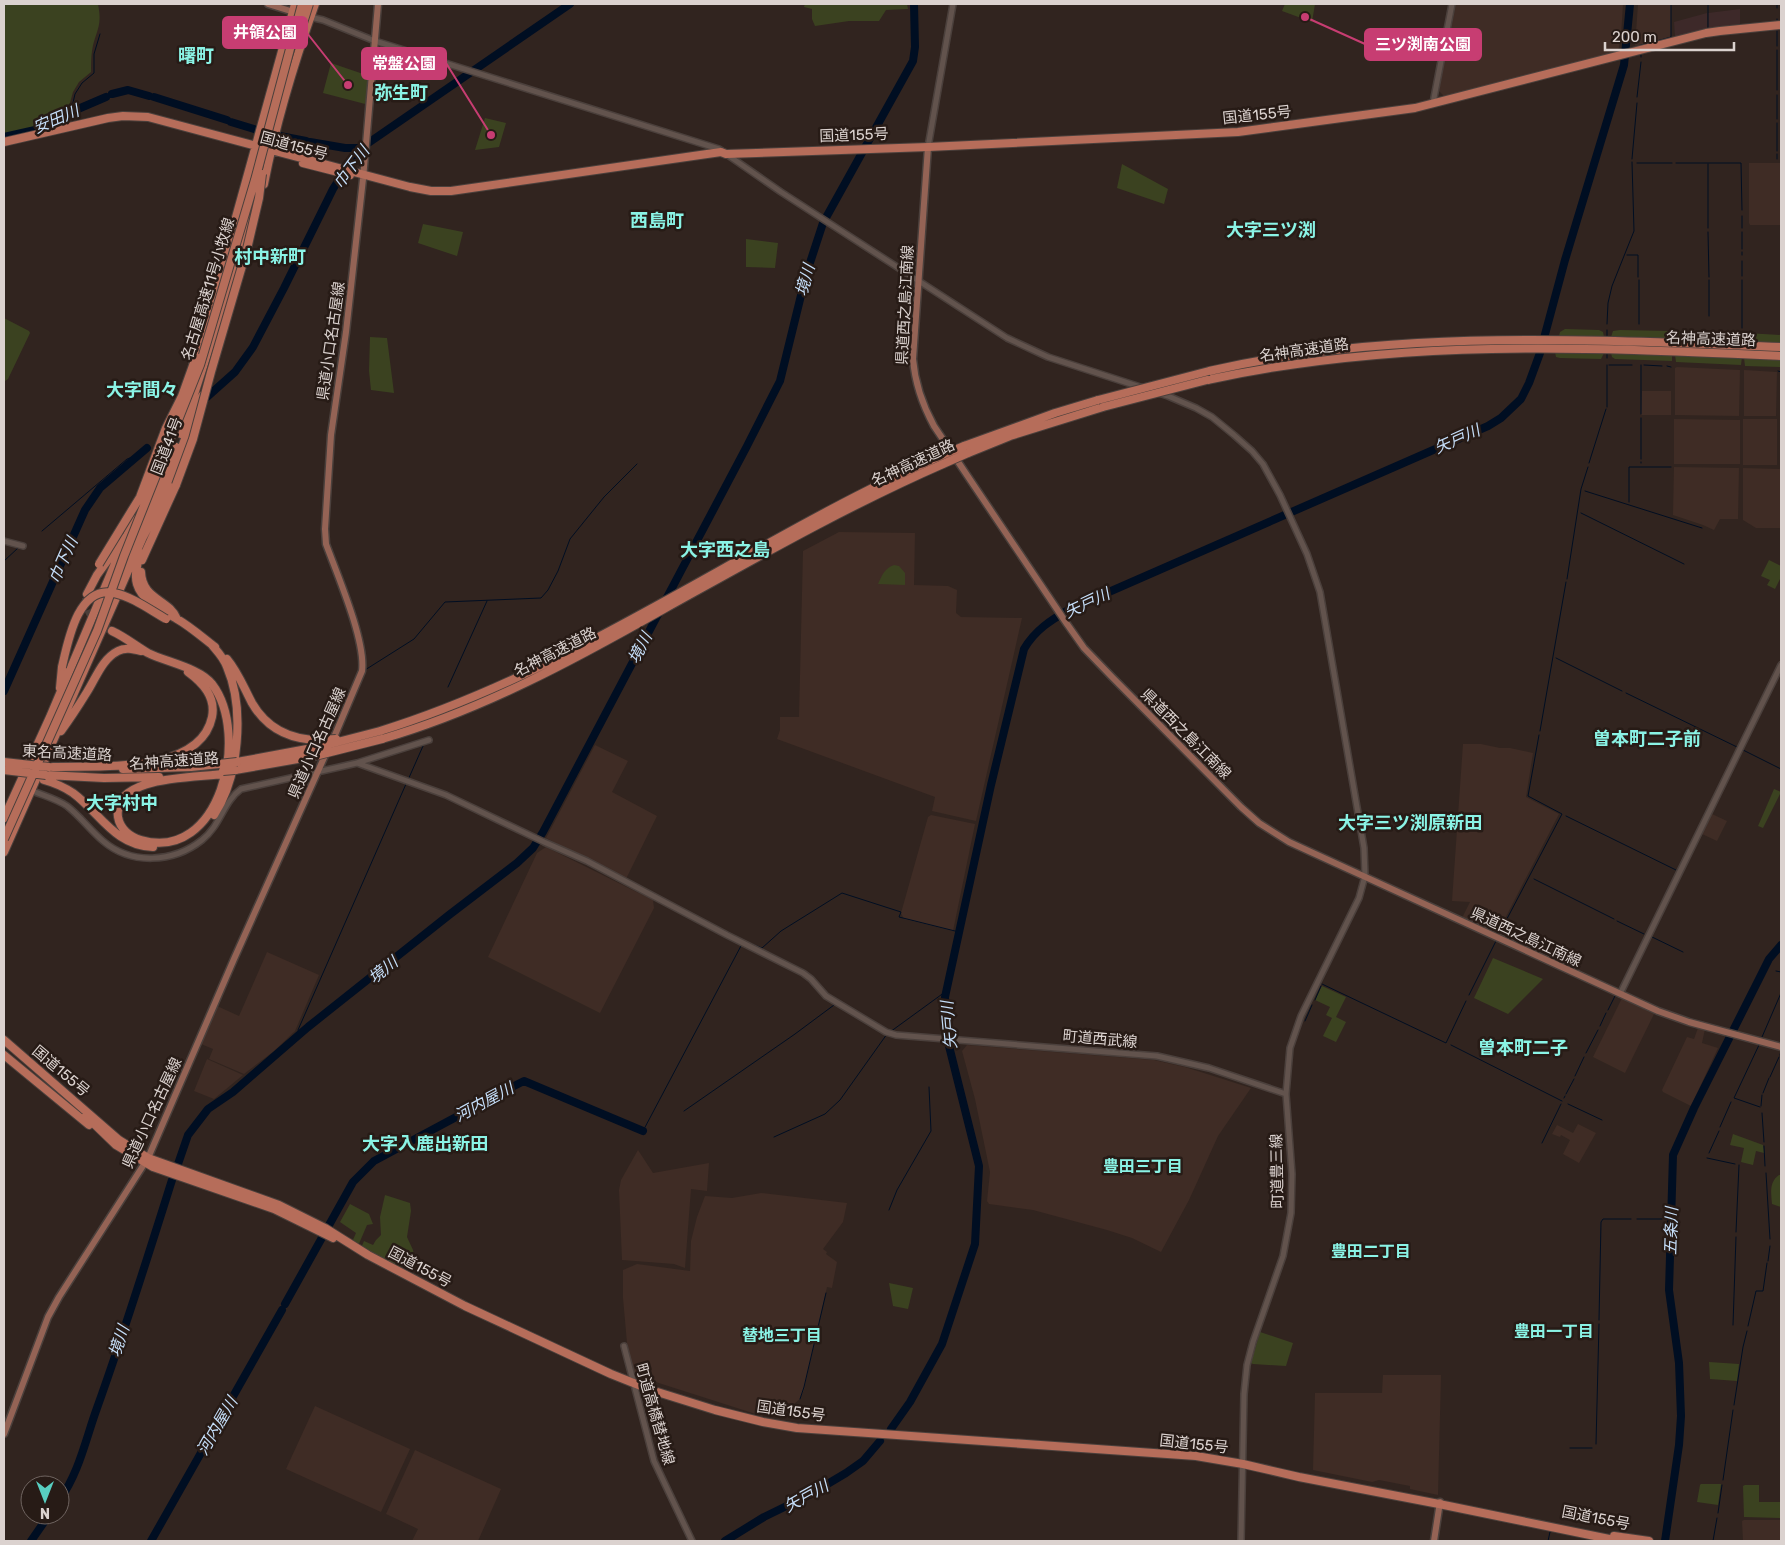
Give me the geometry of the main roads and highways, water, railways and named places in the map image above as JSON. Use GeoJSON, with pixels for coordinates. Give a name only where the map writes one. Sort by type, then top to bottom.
{"type":"FeatureCollection","features":[{"type":"Feature","properties":{"kind":"highway","name":"名古屋高速11号小牧線"},"geometry":{"type":"LineString","coordinates":[[4,839],[97,631],[124,556],[200,365],[263,152],[302,4]]}},
{"type":"Feature","properties":{"kind":"highway"},"geometry":{"type":"LineString","coordinates":[[120,591],[126,558],[149,511],[183,428],[222,309],[260,182],[308,4]]}},
{"type":"Feature","properties":{"kind":"highway","name":"国道41号"},"geometry":{"type":"LineString","coordinates":[[4,852],[167,485],[215,366],[245,265],[271,151],[297,54],[315,4]]}},
{"type":"Feature","properties":{"kind":"highway","name":"国道41号"},"geometry":{"type":"LineString","coordinates":[[4,818],[60,695],[130,530],[194,360],[220,275],[294,8]]}},
{"type":"Feature","properties":{"kind":"highway","name":"国道155号"},"geometry":{"type":"LineString","coordinates":[[4,147],[99,124],[131,120],[151,122],[271,151],[421,194],[448,196],[722,157],[726,154],[1238,132],[1391,112],[1716,31],[1781,26]]}},
{"type":"Feature","properties":{"kind":"highway","name":"国道155号"},"geometry":{"type":"LineString","coordinates":[[4,142],[101,120],[131,116],[158,118],[255,147]]}},
{"type":"Feature","properties":{"kind":"highway"},"geometry":{"type":"LineString","coordinates":[[260,182],[259,198],[247,249],[193,439],[176,485],[145,550],[141,562],[141,578],[146,588],[156,599],[228,660],[253,704],[264,719],[279,731],[319,744]]}},
{"type":"Feature","properties":{"kind":"highway"},"geometry":{"type":"LineString","coordinates":[[130,530],[97,575],[86,596],[91,578],[126,522],[144,488],[166,428],[185,389],[212,312],[227,277]]}},
{"type":"Feature","properties":{"kind":"highway","name":"名神高速道路"},"geometry":{"type":"LineString","coordinates":[[579,652],[648,610],[808,521],[874,487],[1055,413],[1208,371],[1280,358],[1428,342],[1781,347]]}},
{"type":"Feature","properties":{"kind":"highway","name":"名神高速道路"},"geometry":{"type":"LineString","coordinates":[[966,450],[1104,406],[1207,380],[1298,363],[1429,350],[1530,344]]}},
{"type":"Feature","properties":{"kind":"highway","name":"名神高速道路"},"geometry":{"type":"LineString","coordinates":[[1557,344],[1599,348],[1781,356]]}},
{"type":"Feature","properties":{"kind":"highway","name":"名神高速道路"},"geometry":{"type":"LineString","coordinates":[[104,778],[154,777],[222,770],[260,766],[315,756],[381,735],[442,709],[498,691],[642,622],[811,528],[942,460]]}},
{"type":"Feature","properties":{"kind":"highway"},"geometry":{"type":"LineString","coordinates":[[143,537],[144,540],[137,570],[137,584],[140,591],[150,601],[169,616],[176,616]]}},
{"type":"Feature","properties":{"kind":"highway"},"geometry":{"type":"LineString","coordinates":[[60,695],[62,666],[69,641],[81,610],[88,600],[97,594],[110,592],[121,595],[166,619],[176,616]]}},
{"type":"Feature","properties":{"kind":"highway"},"geometry":{"type":"LineString","coordinates":[[112,631],[148,652],[204,676],[213,685],[221,700],[230,742],[227,769],[221,789],[207,817],[194,830],[178,838],[154,842],[138,840],[126,833],[119,823],[118,812],[122,800],[129,792],[139,786],[163,780],[222,770]]}},
{"type":"Feature","properties":{"kind":"highway"},"geometry":{"type":"LineString","coordinates":[[48,772],[60,785],[72,792],[115,834],[136,844],[150,847],[166,846],[184,841],[199,832],[215,813],[224,796],[232,768],[235,747],[236,712],[232,683],[224,660],[212,645]]}},
{"type":"Feature","properties":{"kind":"highway"},"geometry":{"type":"LineString","coordinates":[[51,745],[74,714],[101,667],[111,656],[127,648],[148,652]]}},
{"type":"Feature","properties":{"kind":"highway"},"geometry":{"type":"LineString","coordinates":[[4,772],[48,772],[148,762],[184,751],[204,735],[212,715],[211,700],[201,682],[176,665]]}},
{"type":"Feature","properties":{"kind":"highway","name":"名神高速道路"},"geometry":{"type":"LineString","coordinates":[[235,768],[319,744],[381,735]]}},
{"type":"Feature","properties":{"kind":"highway","name":"東名高速道路"},"geometry":{"type":"LineString","coordinates":[[4,762],[48,772],[104,778]]}},
{"type":"Feature","properties":{"kind":"highway","name":"東名高速道路"},"geometry":{"type":"LineString","coordinates":[[48,772],[130,769],[222,770]]}},
{"type":"Feature","properties":{"kind":"highway"},"geometry":{"type":"LineString","coordinates":[[4,1036],[47,1073],[65,1092]]}},
{"type":"Feature","properties":{"kind":"highway","name":"国道155号"},"geometry":{"type":"LineString","coordinates":[[4,1042],[44,1077],[107,1138],[147,1160],[324,1230],[473,1310],[633,1383],[749,1419],[797,1428],[1196,1456],[1252,1464],[1619,1541]]}},
{"type":"Feature","properties":{"kind":"highway"},"geometry":{"type":"LineString","coordinates":[[4,1055],[86,1124],[107,1138]]}},
{"type":"Feature","properties":{"kind":"highway","name":"国道155号"},"geometry":{"type":"LineString","coordinates":[[44,1077],[65,1092],[119,1140],[147,1160]]}},
{"type":"Feature","properties":{"kind":"highway","name":"国道155号"},"geometry":{"type":"LineString","coordinates":[[1439,1503],[1627,1539],[1649,1541]]}},
{"type":"Feature","properties":{"kind":"main road"},"geometry":{"type":"LineString","coordinates":[[268,4],[294,8],[310,17]]}},
{"type":"Feature","properties":{"kind":"main road","name":"県道小口名古屋線"},"geometry":{"type":"LineString","coordinates":[[4,1434],[48,1317],[147,1160],[362,671],[363,664],[357,633],[326,544],[325,529],[331,434],[344,350],[367,137],[378,4]]}},
{"type":"Feature","properties":{"kind":"main road","name":"県道西之島江南線"},"geometry":{"type":"LineString","coordinates":[[928,146],[913,359],[916,383],[922,403],[934,426],[1067,624],[1086,650],[1112,678],[1240,807],[1259,823],[1289,842],[1673,1017],[1781,1046]]}},
{"type":"Feature","properties":{"kind":"main road"},"geometry":{"type":"LineString","coordinates":[[1434,1541],[1439,1503]]}},
{"type":"Feature","properties":{"kind":"waterway","name":"巾下川"},"geometry":{"type":"LineString","coordinates":[[207,397],[235,372],[253,347],[333,189],[361,148],[570,4]]}},
{"type":"Feature","properties":{"kind":"waterway","name":"境川"},"geometry":{"type":"LineString","coordinates":[[178,1164],[188,1135],[208,1109],[233,1092],[308,1027],[517,863],[533,848],[780,381],[806,275],[823,223],[913,61],[915,47],[914,4]]}},
{"type":"Feature","properties":{"kind":"waterway","name":"矢戸川"},"geometry":{"type":"LineString","coordinates":[[891,1429],[910,1402],[942,1344],[975,1244],[979,1166],[949,1046],[945,1021],[945,997],[991,785],[1024,649],[1033,636],[1044,626],[1070,609],[1488,426],[1501,418],[1521,399],[1540,353],[1565,260],[1624,65],[1630,4]]}},
{"type":"Feature","properties":{"kind":"waterway"},"geometry":{"type":"LineString","coordinates":[[1657,41],[1671,37],[1671,4]]}},
{"type":"Feature","properties":{"kind":"waterway"},"geometry":{"type":"LineString","coordinates":[[1708,4],[1708,28]]}},
{"type":"Feature","properties":{"kind":"waterway"},"geometry":{"type":"LineString","coordinates":[[1777,31],[1777,46]]}},
{"type":"Feature","properties":{"kind":"waterway"},"geometry":{"type":"LineString","coordinates":[[72,107],[75,94],[82,83],[94,73],[94,54],[100,34]]}},
{"type":"Feature","properties":{"kind":"waterway"},"geometry":{"type":"LineString","coordinates":[[1641,45],[1652,42]]}},
{"type":"Feature","properties":{"kind":"waterway"},"geometry":{"type":"LineString","coordinates":[[1777,50],[1777,90]]}},
{"type":"Feature","properties":{"kind":"waterway"},"geometry":{"type":"LineString","coordinates":[[1632,56],[1641,54],[1641,57]]}},
{"type":"Feature","properties":{"kind":"waterway"},"geometry":{"type":"LineString","coordinates":[[1637,97],[1641,62]]}},
{"type":"Feature","properties":{"kind":"waterway","name":"安田川"},"geometry":{"type":"LineString","coordinates":[[112,94],[128,90],[149,96]]}},
{"type":"Feature","properties":{"kind":"waterway"},"geometry":{"type":"LineString","coordinates":[[1777,95],[1777,119]]}},
{"type":"Feature","properties":{"kind":"waterway","name":"安田川"},"geometry":{"type":"LineString","coordinates":[[4,137],[44,128],[71,112],[106,97]]}},
{"type":"Feature","properties":{"kind":"waterway","name":"安田川"},"geometry":{"type":"LineString","coordinates":[[154,97],[227,120]]}},
{"type":"Feature","properties":{"kind":"waterway"},"geometry":{"type":"LineString","coordinates":[[1632,159],[1637,103]]}},
{"type":"Feature","properties":{"kind":"waterway","name":"安田川"},"geometry":{"type":"LineString","coordinates":[[231,122],[254,129]]}},
{"type":"Feature","properties":{"kind":"waterway"},"geometry":{"type":"LineString","coordinates":[[1777,123],[1777,151]]}},
{"type":"Feature","properties":{"kind":"waterway","name":"安田川"},"geometry":{"type":"LineString","coordinates":[[280,136],[306,141]]}},
{"type":"Feature","properties":{"kind":"waterway","name":"安田川"},"geometry":{"type":"LineString","coordinates":[[310,142],[345,148],[361,148]]}},
{"type":"Feature","properties":{"kind":"waterway"},"geometry":{"type":"LineString","coordinates":[[1777,154],[1777,159]]}},
{"type":"Feature","properties":{"kind":"waterway"},"geometry":{"type":"LineString","coordinates":[[1607,324],[1608,303],[1612,286],[1634,231],[1632,162]]}},
{"type":"Feature","properties":{"kind":"waterway"},"geometry":{"type":"LineString","coordinates":[[1637,163],[1672,163]]}},
{"type":"Feature","properties":{"kind":"waterway"},"geometry":{"type":"LineString","coordinates":[[1676,163],[1741,163],[1742,210]]}},
{"type":"Feature","properties":{"kind":"waterway"},"geometry":{"type":"LineString","coordinates":[[1708,164],[1708,228]]}},
{"type":"Feature","properties":{"kind":"waterway"},"geometry":{"type":"LineString","coordinates":[[1742,216],[1742,228]]}},
{"type":"Feature","properties":{"kind":"waterway"},"geometry":{"type":"LineString","coordinates":[[1708,232],[1709,277]]}},
{"type":"Feature","properties":{"kind":"waterway"},"geometry":{"type":"LineString","coordinates":[[1742,232],[1742,249]]}},
{"type":"Feature","properties":{"kind":"waterway"},"geometry":{"type":"LineString","coordinates":[[1627,255],[1638,255],[1638,277]]}},
{"type":"Feature","properties":{"kind":"waterway"},"geometry":{"type":"LineString","coordinates":[[1742,261],[1742,276]]}},
{"type":"Feature","properties":{"kind":"waterway"},"geometry":{"type":"LineString","coordinates":[[1639,280],[1639,324]]}},
{"type":"Feature","properties":{"kind":"waterway"},"geometry":{"type":"LineString","coordinates":[[1709,280],[1709,316]]}},
{"type":"Feature","properties":{"kind":"waterway"},"geometry":{"type":"LineString","coordinates":[[1742,280],[1742,328]]}},
{"type":"Feature","properties":{"kind":"waterway"},"geometry":{"type":"LineString","coordinates":[[1607,330],[1607,336]]}},
{"type":"Feature","properties":{"kind":"waterway"},"geometry":{"type":"LineString","coordinates":[[1607,353],[1607,358]]}},
{"type":"Feature","properties":{"kind":"waterway"},"geometry":{"type":"LineString","coordinates":[[1607,365],[1607,407]]}},
{"type":"Feature","properties":{"kind":"waterway"},"geometry":{"type":"LineString","coordinates":[[1609,365],[1632,365]]}},
{"type":"Feature","properties":{"kind":"waterway"},"geometry":{"type":"LineString","coordinates":[[1641,365],[1641,414]]}},
{"type":"Feature","properties":{"kind":"waterway"},"geometry":{"type":"LineString","coordinates":[[1644,365],[1662,366]]}},
{"type":"Feature","properties":{"kind":"waterway"},"geometry":{"type":"LineString","coordinates":[[1667,366],[1671,367]]}},
{"type":"Feature","properties":{"kind":"waterway"},"geometry":{"type":"LineString","coordinates":[[1589,463],[1606,409]]}},
{"type":"Feature","properties":{"kind":"waterway"},"geometry":{"type":"LineString","coordinates":[[1641,418],[1641,459]]}},
{"type":"Feature","properties":{"kind":"waterway","name":"巾下川"},"geometry":{"type":"LineString","coordinates":[[4,691],[85,510],[100,488],[147,448]]}},
{"type":"Feature","properties":{"kind":"waterway"},"geometry":{"type":"LineString","coordinates":[[42,531],[127,459],[138,455]]}},
{"type":"Feature","properties":{"kind":"waterway"},"geometry":{"type":"LineString","coordinates":[[365,670],[414,639],[445,602],[541,598],[548,590],[558,571],[570,539],[604,497],[637,464]]}},
{"type":"Feature","properties":{"kind":"waterway"},"geometry":{"type":"LineString","coordinates":[[1567,579],[1581,489],[1588,467]]}},
{"type":"Feature","properties":{"kind":"waterway"},"geometry":{"type":"LineString","coordinates":[[1629,502],[1629,467],[1671,467]]}},
{"type":"Feature","properties":{"kind":"waterway"},"geometry":{"type":"LineString","coordinates":[[1585,491],[1702,528]]}},
{"type":"Feature","properties":{"kind":"waterway"},"geometry":{"type":"LineString","coordinates":[[1581,513],[1684,564]]}},
{"type":"Feature","properties":{"kind":"waterway"},"geometry":{"type":"LineString","coordinates":[[4,561],[18,548]]}},
{"type":"Feature","properties":{"kind":"waterway"},"geometry":{"type":"LineString","coordinates":[[1540,731],[1566,582]]}},
{"type":"Feature","properties":{"kind":"waterway"},"geometry":{"type":"LineString","coordinates":[[448,687],[487,601]]}},
{"type":"Feature","properties":{"kind":"waterway"},"geometry":{"type":"LineString","coordinates":[[1556,658],[1622,691]]}},
{"type":"Feature","properties":{"kind":"waterway"},"geometry":{"type":"LineString","coordinates":[[1769,684],[1776,670]]}},
{"type":"Feature","properties":{"kind":"waterway"},"geometry":{"type":"LineString","coordinates":[[1739,745],[1767,687]]}},
{"type":"Feature","properties":{"kind":"waterway"},"geometry":{"type":"LineString","coordinates":[[1626,693],[1737,747]]}},
{"type":"Feature","properties":{"kind":"waterway"},"geometry":{"type":"LineString","coordinates":[[1499,934],[1562,814],[1528,796],[1539,735]]}},
{"type":"Feature","properties":{"kind":"waterway"},"geometry":{"type":"LineString","coordinates":[[408,780],[423,746]]}},
{"type":"Feature","properties":{"kind":"waterway"},"geometry":{"type":"LineString","coordinates":[[1743,750],[1781,769]]}},
{"type":"Feature","properties":{"kind":"waterway"},"geometry":{"type":"LineString","coordinates":[[298,1030],[406,784]]}},
{"type":"Feature","properties":{"kind":"waterway"},"geometry":{"type":"LineString","coordinates":[[1566,816],[1676,870]]}},
{"type":"Feature","properties":{"kind":"waterway"},"geometry":{"type":"LineString","coordinates":[[1534,879],[1614,919]]}},
{"type":"Feature","properties":{"kind":"waterway"},"geometry":{"type":"LineString","coordinates":[[749,943],[762,948],[781,931],[842,893],[901,912],[899,917],[959,932]]}},
{"type":"Feature","properties":{"kind":"waterway"},"geometry":{"type":"LineString","coordinates":[[1617,921],[1644,934]]}},
{"type":"Feature","properties":{"kind":"waterway"},"geometry":{"type":"LineString","coordinates":[[1650,936],[1683,952]]}},
{"type":"Feature","properties":{"kind":"waterway"},"geometry":{"type":"LineString","coordinates":[[1469,995],[1496,941]]}},
{"type":"Feature","properties":{"kind":"waterway"},"geometry":{"type":"LineString","coordinates":[[643,1131],[742,944]]}},
{"type":"Feature","properties":{"kind":"waterway","name":"五条川"},"geometry":{"type":"LineString","coordinates":[[1665,1541],[1679,1445],[1681,1416],[1679,1363],[1669,1290],[1673,1155],[1694,1108],[1769,959],[1781,945]]}},
{"type":"Feature","properties":{"kind":"waterway"},"geometry":{"type":"LineString","coordinates":[[1776,971],[1781,972]]}},
{"type":"Feature","properties":{"kind":"waterway"},"geometry":{"type":"LineString","coordinates":[[1322,984],[1446,1043],[1466,1001]]}},
{"type":"Feature","properties":{"kind":"waterway"},"geometry":{"type":"LineString","coordinates":[[1315,1000],[1321,986]]}},
{"type":"Feature","properties":{"kind":"waterway"},"geometry":{"type":"LineString","coordinates":[[890,1032],[945,992]]}},
{"type":"Feature","properties":{"kind":"waterway"},"geometry":{"type":"LineString","coordinates":[[1762,1037],[1781,993]]}},
{"type":"Feature","properties":{"kind":"waterway"},"geometry":{"type":"LineString","coordinates":[[1608,1010],[1615,996]]}},
{"type":"Feature","properties":{"kind":"waterway"},"geometry":{"type":"LineString","coordinates":[[684,1111],[834,1005]]}},
{"type":"Feature","properties":{"kind":"waterway"},"geometry":{"type":"LineString","coordinates":[[1305,1021],[1312,1005]]}},
{"type":"Feature","properties":{"kind":"waterway"},"geometry":{"type":"LineString","coordinates":[[1600,1026],[1606,1013]]}},
{"type":"Feature","properties":{"kind":"waterway"},"geometry":{"type":"LineString","coordinates":[[1586,1053],[1598,1030]]}},
{"type":"Feature","properties":{"kind":"waterway"},"geometry":{"type":"LineString","coordinates":[[774,1137],[825,1114],[840,1100],[887,1034]]}},
{"type":"Feature","properties":{"kind":"waterway"},"geometry":{"type":"LineString","coordinates":[[1451,1045],[1562,1101]]}},
{"type":"Feature","properties":{"kind":"waterway"},"geometry":{"type":"LineString","coordinates":[[1759,1045],[1734,1098],[1760,1107]]}},
{"type":"Feature","properties":{"kind":"waterway"},"geometry":{"type":"LineString","coordinates":[[1780,1055],[1781,1051]]}},
{"type":"Feature","properties":{"kind":"waterway"},"geometry":{"type":"LineString","coordinates":[[1575,1076],[1584,1057]]}},
{"type":"Feature","properties":{"kind":"waterway"},"geometry":{"type":"LineString","coordinates":[[1770,1077],[1779,1057]]}},
{"type":"Feature","properties":{"kind":"waterway"},"geometry":{"type":"LineString","coordinates":[[1763,1093],[1769,1078]]}},
{"type":"Feature","properties":{"kind":"waterway"},"geometry":{"type":"LineString","coordinates":[[1566,1094],[1574,1079]]}},
{"type":"Feature","properties":{"kind":"waterway","name":"河内屋川"},"geometry":{"type":"LineString","coordinates":[[285,1304],[353,1182],[374,1161],[524,1081],[643,1131]]}},
{"type":"Feature","properties":{"kind":"waterway"},"geometry":{"type":"LineString","coordinates":[[889,1210],[897,1190],[931,1131],[929,1087]]}},
{"type":"Feature","properties":{"kind":"waterway"},"geometry":{"type":"LineString","coordinates":[[1761,1106],[1762,1095]]}},
{"type":"Feature","properties":{"kind":"waterway"},"geometry":{"type":"LineString","coordinates":[[1720,1127],[1731,1102]]}},
{"type":"Feature","properties":{"kind":"waterway"},"geometry":{"type":"LineString","coordinates":[[1542,1143],[1561,1104]]}},
{"type":"Feature","properties":{"kind":"waterway"},"geometry":{"type":"LineString","coordinates":[[1568,1104],[1602,1120]]}},
{"type":"Feature","properties":{"kind":"waterway"},"geometry":{"type":"LineString","coordinates":[[1762,1113],[1764,1142]]}},
{"type":"Feature","properties":{"kind":"waterway"},"geometry":{"type":"LineString","coordinates":[[1709,1153],[1719,1131]]}},
{"type":"Feature","properties":{"kind":"waterway"},"geometry":{"type":"LineString","coordinates":[[1764,1146],[1765,1166]]}},
{"type":"Feature","properties":{"kind":"waterway"},"geometry":{"type":"LineString","coordinates":[[1707,1158],[1735,1164]]}},
{"type":"Feature","properties":{"kind":"waterway"},"geometry":{"type":"LineString","coordinates":[[1736,1232],[1739,1165]]}},
{"type":"Feature","properties":{"kind":"waterway"},"geometry":{"type":"LineString","coordinates":[[1766,1173],[1770,1239]]}},
{"type":"Feature","properties":{"kind":"waterway","name":"境川"},"geometry":{"type":"LineString","coordinates":[[70,1482],[82,1455],[172,1180]]}},
{"type":"Feature","properties":{"kind":"waterway"},"geometry":{"type":"LineString","coordinates":[[1599,1320],[1601,1222],[1603,1219],[1631,1219]]}},
{"type":"Feature","properties":{"kind":"waterway"},"geometry":{"type":"LineString","coordinates":[[1637,1219],[1662,1219]]}},
{"type":"Feature","properties":{"kind":"waterway"},"geometry":{"type":"LineString","coordinates":[[1733,1325],[1736,1237]]}},
{"type":"Feature","properties":{"kind":"waterway"},"geometry":{"type":"LineString","coordinates":[[1768,1261],[1770,1246]]}},
{"type":"Feature","properties":{"kind":"waterway"},"geometry":{"type":"LineString","coordinates":[[1748,1326],[1756,1291],[1763,1291],[1767,1263]]}},
{"type":"Feature","properties":{"kind":"waterway"},"geometry":{"type":"LineString","coordinates":[[800,1399],[826,1293]]}},
{"type":"Feature","properties":{"kind":"waterway","name":"河内屋川"},"geometry":{"type":"LineString","coordinates":[[151,1541],[282,1310]]}},
{"type":"Feature","properties":{"kind":"waterway"},"geometry":{"type":"LineString","coordinates":[[1596,1444],[1599,1324]]}},
{"type":"Feature","properties":{"kind":"waterway"},"geometry":{"type":"LineString","coordinates":[[1734,1405],[1747,1331]]}},
{"type":"Feature","properties":{"kind":"waterway"},"geometry":{"type":"LineString","coordinates":[[1723,1480],[1733,1410]]}},
{"type":"Feature","properties":{"kind":"waterway","name":"矢戸川"},"geometry":{"type":"LineString","coordinates":[[725,1541],[764,1517],[809,1495],[846,1473],[863,1461],[880,1441]]}},
{"type":"Feature","properties":{"kind":"waterway"},"geometry":{"type":"LineString","coordinates":[[1570,1448],[1592,1448]]}},
{"type":"Feature","properties":{"kind":"waterway"},"geometry":{"type":"LineString","coordinates":[[1718,1513],[1722,1485]]}},
{"type":"Feature","properties":{"kind":"waterway"},"geometry":{"type":"LineString","coordinates":[[1713,1541],[1717,1518]]}},
{"type":"Feature","properties":{"kind":"waterway","name":"境川"},"geometry":{"type":"LineString","coordinates":[[31,1541],[42,1525]]}},
{"type":"Feature","properties":{"kind":"waterway"},"geometry":{"type":"LineString","coordinates":[[1548,1541],[1550,1532]]}},
{"type":"Feature","properties":{"kind":"tunnel"},"geometry":{"type":"LineString","coordinates":[[86,598],[88,610],[94,619],[112,631]]}},
{"type":"Feature","properties":{"kind":"place","name":"三ツ渕南公園"},"geometry":{"type":"Point","coordinates":[1305,17]}},
{"type":"Feature","properties":{"kind":"place","name":"井領公園"},"geometry":{"type":"Point","coordinates":[348,85]}},
{"type":"Feature","properties":{"kind":"place","name":"常盤公園"},"geometry":{"type":"Point","coordinates":[491,135]}},
{"type":"Feature","properties":{"kind":"district","name":"曙町"},"geometry":{"type":"Point","coordinates":[196,56]}},
{"type":"Feature","properties":{"kind":"district","name":"弥生町"},"geometry":{"type":"Point","coordinates":[401,93]}},
{"type":"Feature","properties":{"kind":"district","name":"西島町"},"geometry":{"type":"Point","coordinates":[657,221]}},
{"type":"Feature","properties":{"kind":"district","name":"大字三ツ渕"},"geometry":{"type":"Point","coordinates":[1271,230]}},
{"type":"Feature","properties":{"kind":"district","name":"村中新町"},"geometry":{"type":"Point","coordinates":[270,257]}},
{"type":"Feature","properties":{"kind":"district","name":"大字間々"},"geometry":{"type":"Point","coordinates":[142,390]}},
{"type":"Feature","properties":{"kind":"district","name":"大字西之島"},"geometry":{"type":"Point","coordinates":[725,550]}},
{"type":"Feature","properties":{"kind":"district","name":"曽本町二子前"},"geometry":{"type":"Point","coordinates":[1647,739]}},
{"type":"Feature","properties":{"kind":"district","name":"大字村中"},"geometry":{"type":"Point","coordinates":[122,803]}},
{"type":"Feature","properties":{"kind":"district","name":"大字三ツ渕原新田"},"geometry":{"type":"Point","coordinates":[1410,823]}},
{"type":"Feature","properties":{"kind":"district","name":"曽本町二子"},"geometry":{"type":"Point","coordinates":[1523,1048]}},
{"type":"Feature","properties":{"kind":"district","name":"大字入鹿出新田"},"geometry":{"type":"Point","coordinates":[425,1144]}},
{"type":"Feature","properties":{"kind":"district","name":"豊田三丁目"},"geometry":{"type":"Point","coordinates":[1143,1166]}},
{"type":"Feature","properties":{"kind":"district","name":"豊田二丁目"},"geometry":{"type":"Point","coordinates":[1371,1251]}},
{"type":"Feature","properties":{"kind":"district","name":"豊田一丁目"},"geometry":{"type":"Point","coordinates":[1554,1331]}},
{"type":"Feature","properties":{"kind":"district","name":"替地三丁目"},"geometry":{"type":"Point","coordinates":[782,1335]}}]}
